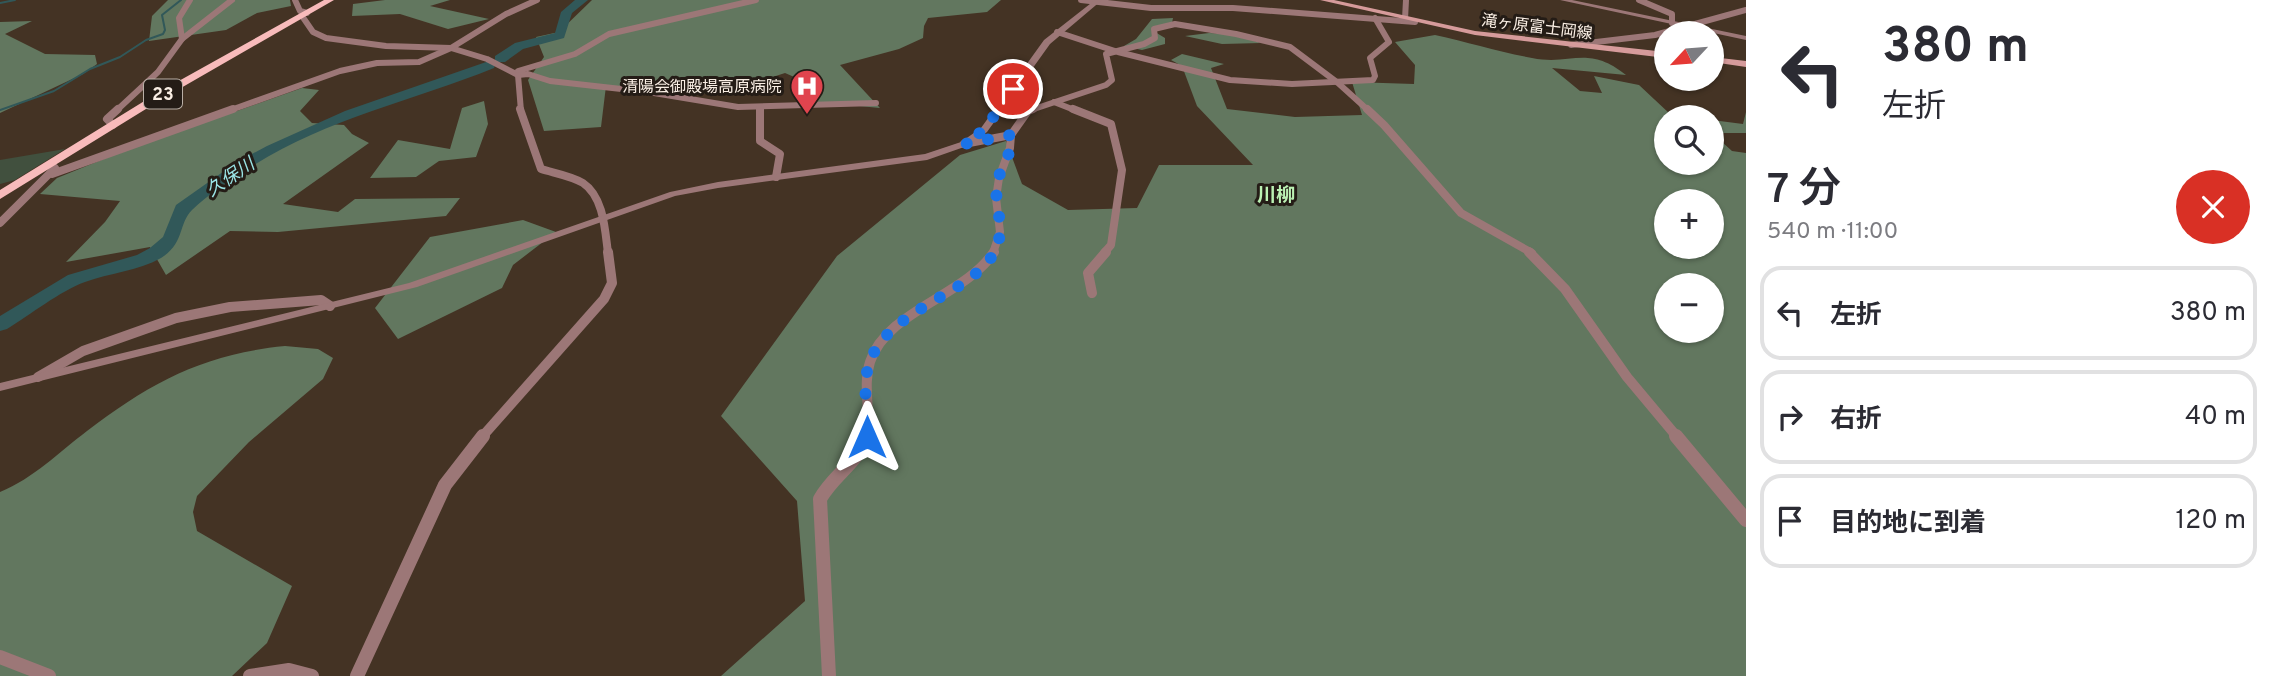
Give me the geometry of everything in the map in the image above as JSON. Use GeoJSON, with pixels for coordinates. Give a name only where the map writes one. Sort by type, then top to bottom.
{"type":"FeatureCollection","features":[{"type":"Feature","properties":{"kind":"main road","name":"23"},"geometry":{"type":"LineString","coordinates":[[0,195],[52,168],[113,125],[330,0]]}},
{"type":"Feature","properties":{"kind":"main road","name":"滝ヶ原富士岡線"},"geometry":{"type":"LineString","coordinates":[[1324,0],[1475,33],[1654,54]]}},
{"type":"Feature","properties":{"kind":"main road"},"geometry":{"type":"LineString","coordinates":[[1724,61],[1746,64]]}},
{"type":"Feature","properties":{"kind":"street"},"geometry":{"type":"LineString","coordinates":[[182,39],[177,29],[177,20],[190,0]]}},
{"type":"Feature","properties":{"kind":"street"},"geometry":{"type":"LineString","coordinates":[[113,125],[107,120],[111,115],[129,102],[158,72],[182,39],[232,0]]}},
{"type":"Feature","properties":{"kind":"street"},"geometry":{"type":"LineString","coordinates":[[295,0],[313,32],[326,38],[386,46],[451,48],[487,59],[517,74],[528,74],[550,81],[648,92],[738,107],[877,103]]}},
{"type":"Feature","properties":{"kind":"street"},"geometry":{"type":"LineString","coordinates":[[0,223],[52,168],[341,71],[377,63],[419,62],[451,48],[506,14],[537,0]]}},
{"type":"Feature","properties":{"kind":"street"},"geometry":{"type":"LineString","coordinates":[[517,74],[575,54],[610,34],[756,0]]}},
{"type":"Feature","properties":{"kind":"street"},"geometry":{"type":"LineString","coordinates":[[1082,0],[1415,22]]}},
{"type":"Feature","properties":{"kind":"street"},"geometry":{"type":"LineString","coordinates":[[1229,0],[1233,8]]}},
{"type":"Feature","properties":{"kind":"street"},"geometry":{"type":"LineString","coordinates":[[1405,19],[1406,0]]}},
{"type":"Feature","properties":{"kind":"street"},"geometry":{"type":"LineString","coordinates":[[1563,0],[1663,21]]}},
{"type":"Feature","properties":{"kind":"street"},"geometry":{"type":"LineString","coordinates":[[1639,0],[1672,14],[1672,21]]}},
{"type":"Feature","properties":{"kind":"street"},"geometry":{"type":"LineString","coordinates":[[964,144],[984,130],[1057,32],[1098,1]]}},
{"type":"Feature","properties":{"kind":"street"},"geometry":{"type":"LineString","coordinates":[[1165,7],[1176,16],[1175,24]]}},
{"type":"Feature","properties":{"kind":"street"},"geometry":{"type":"LineString","coordinates":[[1706,21],[1746,10]]}},
{"type":"Feature","properties":{"kind":"street"},"geometry":{"type":"LineString","coordinates":[[1057,32],[1118,52],[1230,80],[1257,83],[1338,83],[1373,80],[1375,76],[1370,58],[1389,42],[1375,18]]}},
{"type":"Feature","properties":{"kind":"street"},"geometry":{"type":"LineString","coordinates":[[0,387],[449,274],[673,194],[928,157],[964,144],[1011,135],[1028,111],[1106,85],[1112,80],[1107,54],[1144,44],[1155,38],[1154,29],[1175,24],[1236,34],[1290,47],[1338,83],[1391,132],[1461,213],[1533,254],[1565,289],[1627,377],[1746,520]]}},
{"type":"Feature","properties":{"kind":"street"},"geometry":{"type":"LineString","coordinates":[[1724,33],[1746,38]]}},
{"type":"Feature","properties":{"kind":"street"},"geometry":{"type":"LineString","coordinates":[[1571,45],[1654,35]]}},
{"type":"Feature","properties":{"kind":"street"},"geometry":{"type":"LineString","coordinates":[[357,676],[445,485],[462,460],[604,299],[612,283],[603,219],[594,193],[582,181],[541,169],[520,109],[517,74]]}},
{"type":"Feature","properties":{"kind":"street"},"geometry":{"type":"LineString","coordinates":[[1054,102],[1111,124],[1122,170],[1111,246],[1088,273],[1092,293]]}},
{"type":"Feature","properties":{"kind":"street"},"geometry":{"type":"LineString","coordinates":[[760,107],[760,141],[780,154],[776,177]]}},
{"type":"Feature","properties":{"kind":"street"},"geometry":{"type":"LineString","coordinates":[[829,676],[820,499],[834,477],[860,453],[867,437],[867,370],[883,338],[898,324],[990,260],[999,240],[996,189],[999,173],[1013,147],[1011,135]]}},
{"type":"Feature","properties":{"kind":"street"},"geometry":{"type":"LineString","coordinates":[[38,377],[83,351],[176,318],[230,307],[321,300],[330,306]]}},
{"type":"Feature","properties":{"kind":"street"},"geometry":{"type":"LineString","coordinates":[[0,657],[49,676]]}},
{"type":"Feature","properties":{"kind":"street"},"geometry":{"type":"LineString","coordinates":[[250,676],[289,670],[312,676]]}},
{"type":"Feature","properties":{"kind":"green space"},"geometry":{"type":"Polygon","coordinates":[[[168,0],[290,0],[291,6],[257,13],[226,30],[149,41],[152,16],[168,0]]]}},
{"type":"Feature","properties":{"kind":"green space"},"geometry":{"type":"Polygon","coordinates":[[[385,0],[450,0],[430,6],[489,19],[448,29],[400,14],[352,16],[353,4],[385,0]]]}},
{"type":"Feature","properties":{"kind":"green space"},"geometry":{"type":"Polygon","coordinates":[[[592,0],[1001,0],[987,12],[928,18],[923,38],[899,49],[840,65],[880,108],[838,104],[799,107],[808,83],[785,73],[717,95],[606,86],[601,127],[544,131],[528,80],[544,57],[536,37],[559,32],[592,0]]]}},
{"type":"Feature","properties":{"kind":"green space"},"geometry":{"type":"Polygon","coordinates":[[[1173,18],[1172,23],[1155,32],[1165,38],[1165,44],[1142,50],[1124,46],[1136,39],[1152,19],[1173,18]]]}},
{"type":"Feature","properties":{"kind":"green space"},"geometry":{"type":"Polygon","coordinates":[[[32,21],[5,34],[45,54],[95,55],[97,64],[83,74],[0,113],[0,22],[32,21]]]}},
{"type":"Feature","properties":{"kind":"green space"},"geometry":{"type":"Polygon","coordinates":[[[1232,34],[1261,43],[1222,44],[1185,36],[1232,34]]]}},
{"type":"Feature","properties":{"kind":"green space"},"geometry":{"type":"Polygon","coordinates":[[[1435,35],[1532,58],[1600,60],[1626,75],[1552,68],[1580,91],[1602,93],[1594,76],[1639,85],[1660,105],[1654,105],[1654,175],[1724,175],[1724,144],[1732,151],[1746,153],[1746,676],[721,676],[805,601],[797,501],[721,416],[837,256],[960,155],[1006,141],[1022,184],[1068,210],[1137,208],[1159,165],[1253,165],[1197,106],[1182,66],[1171,60],[1182,54],[1224,64],[1211,68],[1227,109],[1295,117],[1362,115],[1352,82],[1414,84],[1415,65],[1395,42],[1435,35]]]}},
{"type":"Feature","properties":{"kind":"green space"},"geometry":{"type":"Polygon","coordinates":[[[302,88],[319,90],[300,111],[312,123],[344,125],[352,134],[369,143],[283,204],[338,212],[355,199],[460,198],[446,216],[278,232],[230,231],[166,275],[150,247],[66,262],[105,222],[120,201],[40,194],[57,178],[126,150],[302,88]]]}},
{"type":"Feature","properties":{"kind":"green space"},"geometry":{"type":"Polygon","coordinates":[[[484,101],[488,124],[476,157],[439,161],[416,177],[370,178],[398,140],[450,149],[462,108],[484,101]]]}},
{"type":"Feature","properties":{"kind":"green space"},"geometry":{"type":"Polygon","coordinates":[[[1746,112],[1746,133],[1724,133],[1724,122],[1743,124],[1746,112]]]}},
{"type":"Feature","properties":{"kind":"green space"},"geometry":{"type":"Polygon","coordinates":[[[65,149],[15,180],[0,184],[0,160],[65,149]]]}},
{"type":"Feature","properties":{"kind":"green space"},"geometry":{"type":"Polygon","coordinates":[[[523,220],[556,232],[513,265],[502,288],[398,339],[375,308],[430,237],[523,220]]]}},
{"type":"Feature","properties":{"kind":"green space"},"geometry":{"type":"Polygon","coordinates":[[[285,346],[318,349],[333,358],[323,379],[249,442],[197,496],[193,512],[197,531],[292,586],[267,643],[232,676],[0,676],[0,492],[35,472],[87,431],[156,385],[204,363],[285,346]]]}},
{"type":"Feature","properties":{"kind":"waterway"},"geometry":{"type":"LineString","coordinates":[[0,3],[15,0]]}},
{"type":"Feature","properties":{"kind":"waterway"},"geometry":{"type":"LineString","coordinates":[[0,110],[54,91],[90,69],[120,57],[146,40],[163,34],[165,30],[162,15],[181,0]]}},
{"type":"Feature","properties":{"kind":"waterway","name":"久保川"},"geometry":{"type":"LineString","coordinates":[[500,59],[519,46],[560,35],[567,12],[582,0]]}},
{"type":"Feature","properties":{"kind":"waterway","name":"久保川"},"geometry":{"type":"LineString","coordinates":[[0,325],[75,279],[144,259],[157,252],[171,239],[182,209],[243,165],[272,149],[350,114],[445,83],[489,65]]}},
{"type":"Feature","properties":{"kind":"place","name":"清陽会御殿場高原病院"},"geometry":{"type":"Point","coordinates":[807,116]}},
{"type":"Feature","properties":{"kind":"district","name":"川柳"},"geometry":{"type":"Point","coordinates":[1276,194]}},
{"type":"Feature","properties":{"kind":"route"},"geometry":{"type":"LineString","coordinates":[[867,437],[867,370],[883,338],[926,304],[975,273],[990,260],[999,240],[996,189],[999,173],[1013,147],[1011,135],[964,144],[984,130],[1013,89]]}}]}
